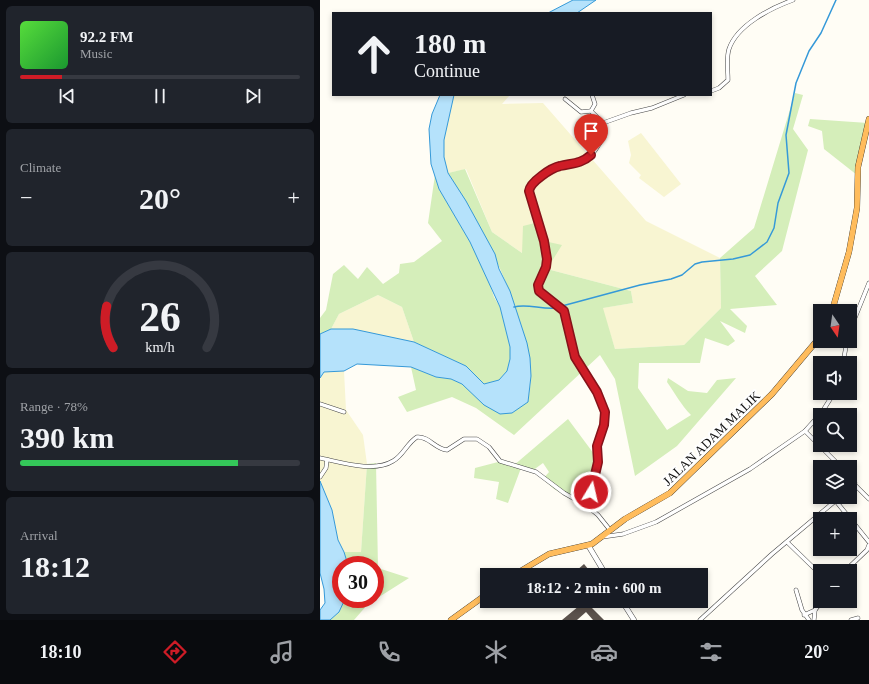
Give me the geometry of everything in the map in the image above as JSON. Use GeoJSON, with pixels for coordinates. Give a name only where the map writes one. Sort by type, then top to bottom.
{"type":"FeatureCollection","features":[{"type":"Feature","properties":{"kind":"highway"},"geometry":{"type":"LineString","coordinates":[[834,304],[849,252],[857,208],[858,167],[869,119]]}},
{"type":"Feature","properties":{"kind":"highway","name":"JALAN ADAM MALIK"},"geometry":{"type":"LineString","coordinates":[[526,568],[549,554],[588,545],[636,512],[664,498],[772,394],[813,345]]}},
{"type":"Feature","properties":{"kind":"highway"},"geometry":{"type":"LineString","coordinates":[[451,620],[480,599]]}},
{"type":"Feature","properties":{"kind":"street"},"geometry":{"type":"LineString","coordinates":[[712,91],[719,88],[728,80],[729,48],[740,32],[759,16],[792,0]]}},
{"type":"Feature","properties":{"kind":"street"},"geometry":{"type":"LineString","coordinates":[[591,111],[595,104],[592,96]]}},
{"type":"Feature","properties":{"kind":"street"},"geometry":{"type":"LineString","coordinates":[[603,123],[631,112],[652,108],[682,96]]}},
{"type":"Feature","properties":{"kind":"street"},"geometry":{"type":"LineString","coordinates":[[564,99],[581,112],[591,111]]}},
{"type":"Feature","properties":{"kind":"street"},"geometry":{"type":"LineString","coordinates":[[587,506],[598,462],[597,446],[604,425],[605,412],[597,392],[575,357],[564,311],[562,308],[546,298],[538,288],[546,267],[547,259],[544,241],[529,191],[534,182],[556,168],[577,164],[588,158],[598,146],[605,133],[603,123],[591,111]]}},
{"type":"Feature","properties":{"kind":"street"},"geometry":{"type":"LineString","coordinates":[[857,313],[869,283]]}},
{"type":"Feature","properties":{"kind":"street"},"geometry":{"type":"LineString","coordinates":[[601,537],[624,534],[665,518],[746,472],[805,431],[817,418],[829,400]]}},
{"type":"Feature","properties":{"kind":"street"},"geometry":{"type":"LineString","coordinates":[[320,404],[344,412]]}},
{"type":"Feature","properties":{"kind":"street"},"geometry":{"type":"LineString","coordinates":[[805,431],[834,460]]}},
{"type":"Feature","properties":{"kind":"street"},"geometry":{"type":"LineString","coordinates":[[320,458],[354,465],[381,465],[393,462],[417,437],[422,437],[439,448],[447,450],[464,439],[477,439],[489,447],[500,460],[536,472],[560,491],[587,506],[598,515],[610,530]]}},
{"type":"Feature","properties":{"kind":"street"},"geometry":{"type":"LineString","coordinates":[[320,477],[326,468],[327,460]]}},
{"type":"Feature","properties":{"kind":"street"},"geometry":{"type":"LineString","coordinates":[[857,487],[869,499]]}},
{"type":"Feature","properties":{"kind":"street"},"geometry":{"type":"LineString","coordinates":[[700,620],[830,504]]}},
{"type":"Feature","properties":{"kind":"street"},"geometry":{"type":"LineString","coordinates":[[838,504],[869,544],[867,550],[852,564]]}},
{"type":"Feature","properties":{"kind":"street"},"geometry":{"type":"LineString","coordinates":[[787,542],[813,567]]}},
{"type":"Feature","properties":{"kind":"street"},"geometry":{"type":"LineString","coordinates":[[588,545],[602,568]]}},
{"type":"Feature","properties":{"kind":"street"},"geometry":{"type":"LineString","coordinates":[[796,590],[804,615],[809,620]]}},
{"type":"Feature","properties":{"kind":"street"},"geometry":{"type":"LineString","coordinates":[[626,608],[634,620]]}},
{"type":"Feature","properties":{"kind":"street"},"geometry":{"type":"LineString","coordinates":[[804,615],[815,610]]}},
{"type":"Feature","properties":{"kind":"street"},"geometry":{"type":"LineString","coordinates":[[814,620],[815,610]]}},
{"type":"Feature","properties":{"kind":"street"},"geometry":{"type":"LineString","coordinates":[[851,620],[858,618]]}},
{"type":"Feature","properties":{"kind":"shaded area"},"geometry":{"type":"Polygon","coordinates":[[[454,96],[509,96],[502,104],[543,103],[646,221],[720,258],[721,308],[684,345],[615,349],[602,308],[633,303],[631,291],[547,269],[492,232],[466,169],[448,173],[444,156],[444,140],[454,96]]]}},
{"type":"Feature","properties":{"kind":"shaded area"},"geometry":{"type":"Polygon","coordinates":[[[641,133],[681,184],[664,197],[639,178],[641,175],[629,163],[631,155],[628,141],[641,133]]]}},
{"type":"Feature","properties":{"kind":"shaded area"},"geometry":{"type":"Polygon","coordinates":[[[378,295],[402,307],[414,342],[353,329],[331,329],[339,314],[378,295]]]}},
{"type":"Feature","properties":{"kind":"shaded area"},"geometry":{"type":"Polygon","coordinates":[[[344,371],[346,410],[363,435],[367,464],[361,552],[344,552],[338,540],[332,510],[320,481],[320,378],[324,372],[344,371]]]}},
{"type":"Feature","properties":{"kind":"green space"},"geometry":{"type":"Polygon","coordinates":[[[795,93],[803,95],[793,129],[808,150],[782,251],[755,276],[777,305],[730,309],[747,326],[745,333],[720,321],[735,341],[728,346],[705,338],[700,363],[639,363],[638,388],[667,430],[691,415],[667,382],[668,378],[688,391],[707,393],[717,380],[736,378],[677,446],[635,476],[615,379],[600,355],[514,435],[476,408],[452,397],[407,412],[398,397],[416,390],[411,367],[436,377],[451,379],[462,384],[473,393],[528,402],[531,368],[529,353],[519,318],[497,262],[479,226],[448,173],[465,169],[492,232],[522,253],[523,226],[539,222],[544,241],[562,245],[547,269],[631,291],[633,303],[603,308],[615,349],[684,345],[721,308],[720,258],[754,228],[795,93]]]}},
{"type":"Feature","properties":{"kind":"green space"},"geometry":{"type":"Polygon","coordinates":[[[810,119],[868,123],[857,175],[824,149],[822,131],[808,126],[810,119]]]}},
{"type":"Feature","properties":{"kind":"green space"},"geometry":{"type":"Polygon","coordinates":[[[435,175],[439,189],[470,242],[488,279],[494,297],[500,307],[510,347],[510,359],[507,371],[499,380],[484,384],[466,366],[414,342],[402,307],[378,295],[339,314],[331,329],[320,334],[320,318],[326,310],[333,274],[344,265],[358,279],[367,267],[383,284],[399,273],[400,264],[414,262],[442,241],[428,223],[435,175]]]}},
{"type":"Feature","properties":{"kind":"green space"},"geometry":{"type":"Polygon","coordinates":[[[568,419],[594,454],[590,488],[584,506],[554,489],[543,479],[549,472],[543,463],[532,471],[521,468],[508,503],[496,499],[499,482],[474,478],[475,468],[498,462],[513,466],[568,419]]]}},
{"type":"Feature","properties":{"kind":"green space"},"geometry":{"type":"Polygon","coordinates":[[[376,463],[378,556],[345,556],[344,552],[361,552],[367,464],[376,463]]]}},
{"type":"Feature","properties":{"kind":"green space"},"geometry":{"type":"Polygon","coordinates":[[[384,570],[409,578],[384,594],[384,570]]]}},
{"type":"Feature","properties":{"kind":"green space"},"geometry":{"type":"Polygon","coordinates":[[[341,608],[364,608],[354,620],[330,620],[339,612],[341,608]]]}},
{"type":"Feature","properties":{"kind":"water"},"geometry":{"type":"Polygon","coordinates":[[[573,0],[596,0],[578,12],[550,12],[573,0]]]}},
{"type":"Feature","properties":{"kind":"water"},"geometry":{"type":"Polygon","coordinates":[[[440,96],[454,96],[444,140],[444,157],[448,173],[466,201],[495,254],[499,269],[510,291],[527,343],[531,376],[528,402],[512,413],[500,414],[484,405],[462,384],[451,379],[436,377],[411,367],[357,364],[344,371],[324,372],[320,378],[320,334],[331,329],[353,329],[414,342],[466,366],[484,384],[499,380],[507,371],[510,359],[510,347],[500,307],[470,242],[439,189],[431,164],[429,129],[432,114],[440,96]]]}},
{"type":"Feature","properties":{"kind":"water"},"geometry":{"type":"Polygon","coordinates":[[[320,481],[332,510],[338,540],[345,556],[332,556],[332,608],[341,608],[339,612],[330,620],[320,620],[320,610],[325,603],[324,589],[320,573],[320,481]]]}},
{"type":"Feature","properties":{"kind":"building"},"geometry":{"type":"Polygon","coordinates":[[[584,564],[587,568],[580,568],[584,564]]]}},
{"type":"Feature","properties":{"kind":"building"},"geometry":{"type":"Polygon","coordinates":[[[577,608],[592,608],[604,620],[593,620],[586,612],[577,620],[562,620],[577,608]]]}},
{"type":"Feature","properties":{"kind":"waterway"},"geometry":{"type":"LineString","coordinates":[[562,306],[640,285],[671,279],[682,275],[695,264],[702,262],[733,259],[750,255],[767,242],[774,228],[778,203],[789,173],[786,135],[796,83],[809,51],[821,33],[836,0]]}},
{"type":"Feature","properties":{"kind":"waterway"},"geometry":{"type":"LineString","coordinates":[[514,307],[524,306],[557,308]]}},
{"type":"Feature","properties":{"kind":"route"},"geometry":{"type":"LineString","coordinates":[[591,155],[577,164],[559,166],[534,182],[530,186],[529,191],[530,200],[546,246],[547,263],[538,285],[539,291],[564,311],[575,357],[584,374],[597,392],[605,412],[604,425],[598,440],[598,462],[591,492]]}}]}
